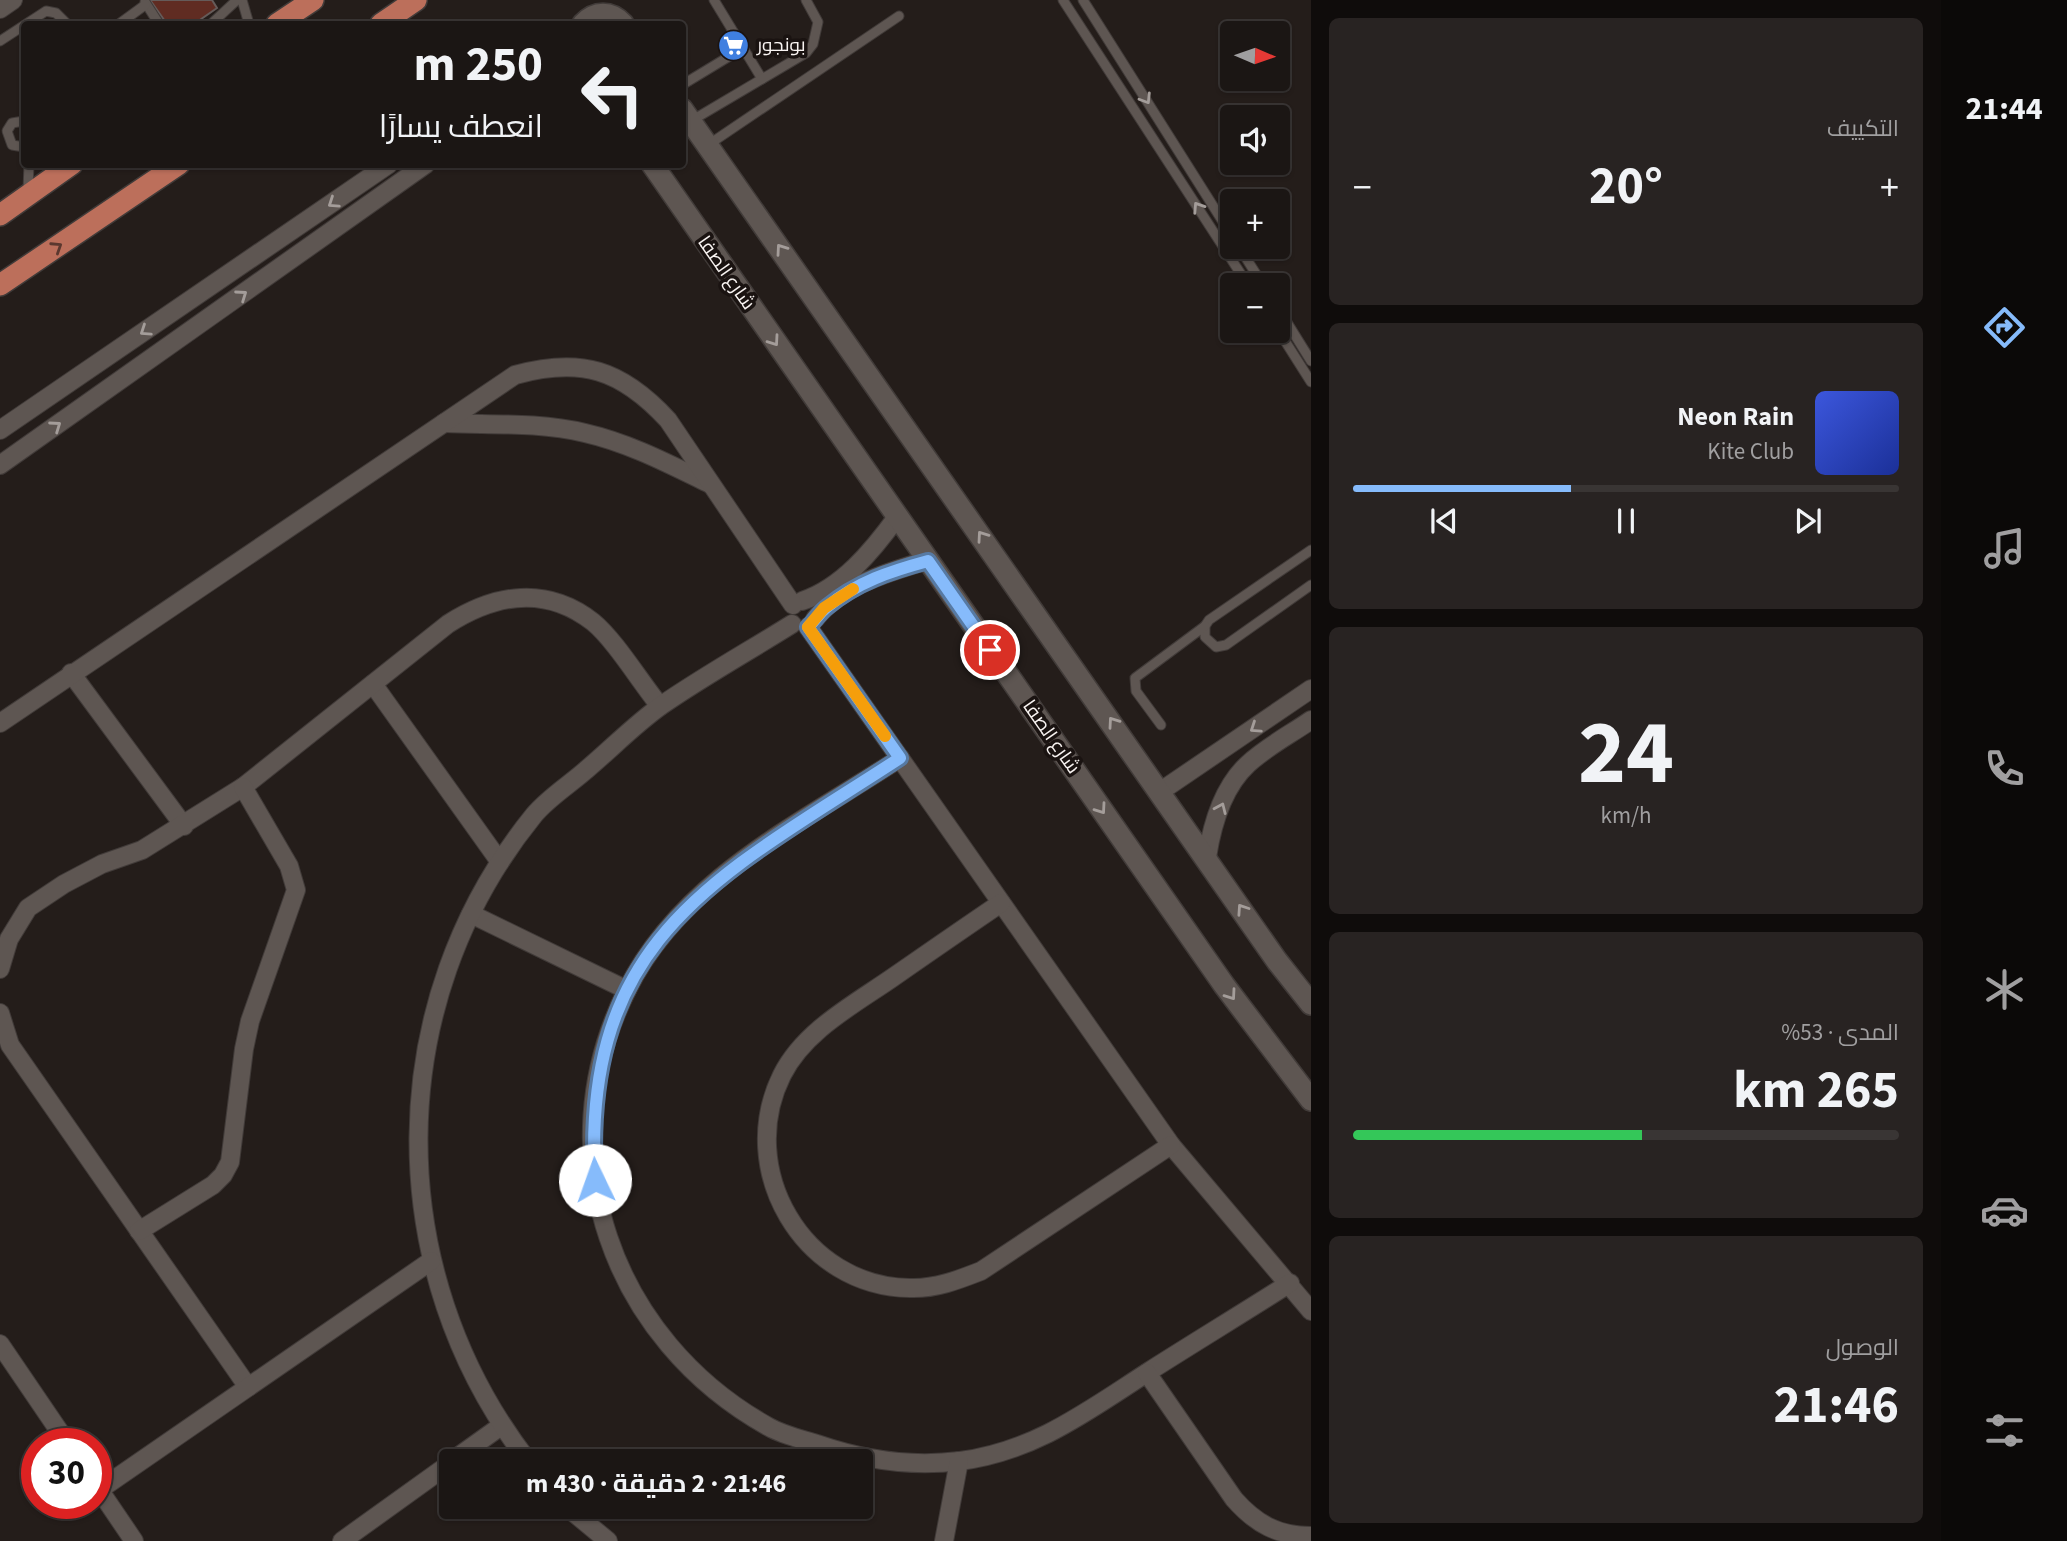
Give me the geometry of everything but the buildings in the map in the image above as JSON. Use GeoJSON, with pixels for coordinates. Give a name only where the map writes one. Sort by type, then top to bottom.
{"type":"FeatureCollection","features":[{"type":"Feature","properties":{"kind":"main road"},"geometry":{"type":"LineString","coordinates":[[282,21],[313,0]]}},
{"type":"Feature","properties":{"kind":"main road"},"geometry":{"type":"LineString","coordinates":[[385,21],[416,0]]}},
{"type":"Feature","properties":{"kind":"main road"},"geometry":{"type":"LineString","coordinates":[[0,215],[66,168]]}},
{"type":"Feature","properties":{"kind":"main road"},"geometry":{"type":"LineString","coordinates":[[0,285],[173,168]]}},
{"type":"Feature","properties":{"kind":"street"},"geometry":{"type":"LineString","coordinates":[[0,9],[13,0]]}},
{"type":"Feature","properties":{"kind":"street"},"geometry":{"type":"LineString","coordinates":[[618,0],[623,21]]}},
{"type":"Feature","properties":{"kind":"street"},"geometry":{"type":"LineString","coordinates":[[587,21],[595,15],[604,14],[620,21]]}},
{"type":"Feature","properties":{"kind":"street"},"geometry":{"type":"LineString","coordinates":[[687,115],[1277,961],[1311,1004]]}},
{"type":"Feature","properties":{"kind":"street"},"geometry":{"type":"LineString","coordinates":[[0,430],[383,168]]}},
{"type":"Feature","properties":{"kind":"street"},"geometry":{"type":"LineString","coordinates":[[0,465],[420,168]]}},
{"type":"Feature","properties":{"kind":"street","name":"شارع الصفا"},"geometry":{"type":"LineString","coordinates":[[655,168],[1240,1007],[1311,1100]]}},
{"type":"Feature","properties":{"kind":"street"},"geometry":{"type":"LineString","coordinates":[[0,723],[515,375],[548,366],[583,367],[615,376],[645,395],[668,420],[797,603],[813,606],[805,623]]}},
{"type":"Feature","properties":{"kind":"street"},"geometry":{"type":"LineString","coordinates":[[444,423],[528,426],[582,432],[634,448],[712,485]]}},
{"type":"Feature","properties":{"kind":"street"},"geometry":{"type":"LineString","coordinates":[[897,517],[856,566],[820,594],[797,603],[789,616],[805,623],[1171,1145],[1311,1311]]}},
{"type":"Feature","properties":{"kind":"street"},"geometry":{"type":"LineString","coordinates":[[519,1449],[501,1426],[458,1346],[430,1261],[419,1191],[418,1119],[425,1051],[444,980],[471,914],[500,862],[536,813],[660,706],[805,623],[829,604],[875,577],[928,561]]}},
{"type":"Feature","properties":{"kind":"street"},"geometry":{"type":"LineString","coordinates":[[0,969],[9,939],[29,908],[64,884],[102,864],[142,850],[243,787],[475,607],[505,598],[537,598],[567,607],[594,623],[660,706]]}},
{"type":"Feature","properties":{"kind":"street"},"geometry":{"type":"LineString","coordinates":[[71,674],[184,826]]}},
{"type":"Feature","properties":{"kind":"street"},"geometry":{"type":"LineString","coordinates":[[373,684],[500,862]]}},
{"type":"Feature","properties":{"kind":"street"},"geometry":{"type":"LineString","coordinates":[[1161,791],[1311,689]]}},
{"type":"Feature","properties":{"kind":"street"},"geometry":{"type":"LineString","coordinates":[[1207,858],[1220,807],[1242,771],[1311,720]]}},
{"type":"Feature","properties":{"kind":"street"},"geometry":{"type":"LineString","coordinates":[[900,758],[727,872],[687,905],[662,935],[627,990],[609,1034],[597,1080],[592,1130],[595,1180],[605,1229],[623,1276],[647,1320],[671,1352],[718,1395],[772,1429],[848,1455],[883,1461],[959,1461],[1007,1451],[1054,1433],[1290,1283]]}},
{"type":"Feature","properties":{"kind":"street"},"geometry":{"type":"LineString","coordinates":[[139,1231],[213,1185],[230,1162],[250,1021],[293,902],[294,877],[243,787]]}},
{"type":"Feature","properties":{"kind":"street"},"geometry":{"type":"LineString","coordinates":[[1001,902],[832,1020],[803,1044],[782,1074],[769,1110],[766,1147],[772,1183],[786,1217],[809,1247],[839,1269],[862,1279],[910,1288],[946,1284],[981,1270],[1171,1145]]}},
{"type":"Feature","properties":{"kind":"street"},"geometry":{"type":"LineString","coordinates":[[471,914],[627,990]]}},
{"type":"Feature","properties":{"kind":"street"},"geometry":{"type":"LineString","coordinates":[[0,1013],[10,1045],[248,1387]]}},
{"type":"Feature","properties":{"kind":"street"},"geometry":{"type":"LineString","coordinates":[[112,1479],[430,1261]]}},
{"type":"Feature","properties":{"kind":"street"},"geometry":{"type":"LineString","coordinates":[[0,1344],[57,1428]]}},
{"type":"Feature","properties":{"kind":"street"},"geometry":{"type":"LineString","coordinates":[[1147,1373],[1234,1499],[1250,1517],[1270,1530],[1293,1536],[1311,1536]]}},
{"type":"Feature","properties":{"kind":"street"},"geometry":{"type":"LineString","coordinates":[[469,1449],[501,1426]]}},
{"type":"Feature","properties":{"kind":"street"},"geometry":{"type":"LineString","coordinates":[[944,1541],[959,1461]]}},
{"type":"Feature","properties":{"kind":"street"},"geometry":{"type":"LineString","coordinates":[[342,1541],[439,1470]]}},
{"type":"Feature","properties":{"kind":"street"},"geometry":{"type":"LineString","coordinates":[[112,1509],[134,1541]]}},
{"type":"Feature","properties":{"kind":"street"},"geometry":{"type":"LineString","coordinates":[[581,1519],[608,1541]]}},
{"type":"Feature","properties":{"kind":"lane"},"geometry":{"type":"LineString","coordinates":[[215,21],[240,0],[248,21]]}},
{"type":"Feature","properties":{"kind":"lane"},"geometry":{"type":"LineString","coordinates":[[715,0],[762,79]]}},
{"type":"Feature","properties":{"kind":"lane"},"geometry":{"type":"LineString","coordinates":[[687,115],[762,79],[806,53],[813,44],[818,22],[806,0]]}},
{"type":"Feature","properties":{"kind":"lane"},"geometry":{"type":"LineString","coordinates":[[1063,0],[1240,273]]}},
{"type":"Feature","properties":{"kind":"lane"},"geometry":{"type":"LineString","coordinates":[[1083,0],[1220,217]]}},
{"type":"Feature","properties":{"kind":"lane"},"geometry":{"type":"LineString","coordinates":[[126,21],[145,2],[157,21]]}},
{"type":"Feature","properties":{"kind":"lane"},"geometry":{"type":"LineString","coordinates":[[31,21],[46,11],[56,13],[63,21]]}},
{"type":"Feature","properties":{"kind":"lane"},"geometry":{"type":"LineString","coordinates":[[708,145],[900,16]]}},
{"type":"Feature","properties":{"kind":"lane"},"geometry":{"type":"LineString","coordinates":[[0,41],[21,27]]}},
{"type":"Feature","properties":{"kind":"lane"},"geometry":{"type":"LineString","coordinates":[[686,83],[743,48]]}},
{"type":"Feature","properties":{"kind":"lane"},"geometry":{"type":"LineString","coordinates":[[1112,76],[1125,67]]}},
{"type":"Feature","properties":{"kind":"lane"},"geometry":{"type":"LineString","coordinates":[[21,121],[8,127],[4,144],[21,148]]}},
{"type":"Feature","properties":{"kind":"lane"},"geometry":{"type":"LineString","coordinates":[[26,196],[31,178],[30,168]]}},
{"type":"Feature","properties":{"kind":"lane"},"geometry":{"type":"LineString","coordinates":[[1290,328],[1311,361]]}},
{"type":"Feature","properties":{"kind":"lane"},"geometry":{"type":"LineString","coordinates":[[1286,343],[1311,382]]}},
{"type":"Feature","properties":{"kind":"lane"},"geometry":{"type":"LineString","coordinates":[[1295,357],[1304,351]]}},
{"type":"Feature","properties":{"kind":"lane"},"geometry":{"type":"LineString","coordinates":[[1161,725],[1136,691],[1135,678],[1205,626],[1209,620],[1311,550]]}},
{"type":"Feature","properties":{"kind":"lane"},"geometry":{"type":"LineString","coordinates":[[1205,626],[1207,642],[1216,647],[1226,645],[1311,584]]}},
{"type":"Feature","properties":{"kind":"slow traffic"},"geometry":{"type":"LineString","coordinates":[[853,589],[824,608],[808,627],[885,736]]}},
{"type":"Feature","properties":{"kind":"place","name":"بونجور"},"geometry":{"type":"Point","coordinates":[734,45]}},
{"type":"Feature","properties":{"kind":"route"},"geometry":{"type":"LineString","coordinates":[[595,1180],[592,1130],[597,1080],[609,1034],[627,990],[653,945],[687,905],[727,872],[900,758],[808,627],[824,608],[861,584],[883,574],[928,561],[990,650]]}}]}
